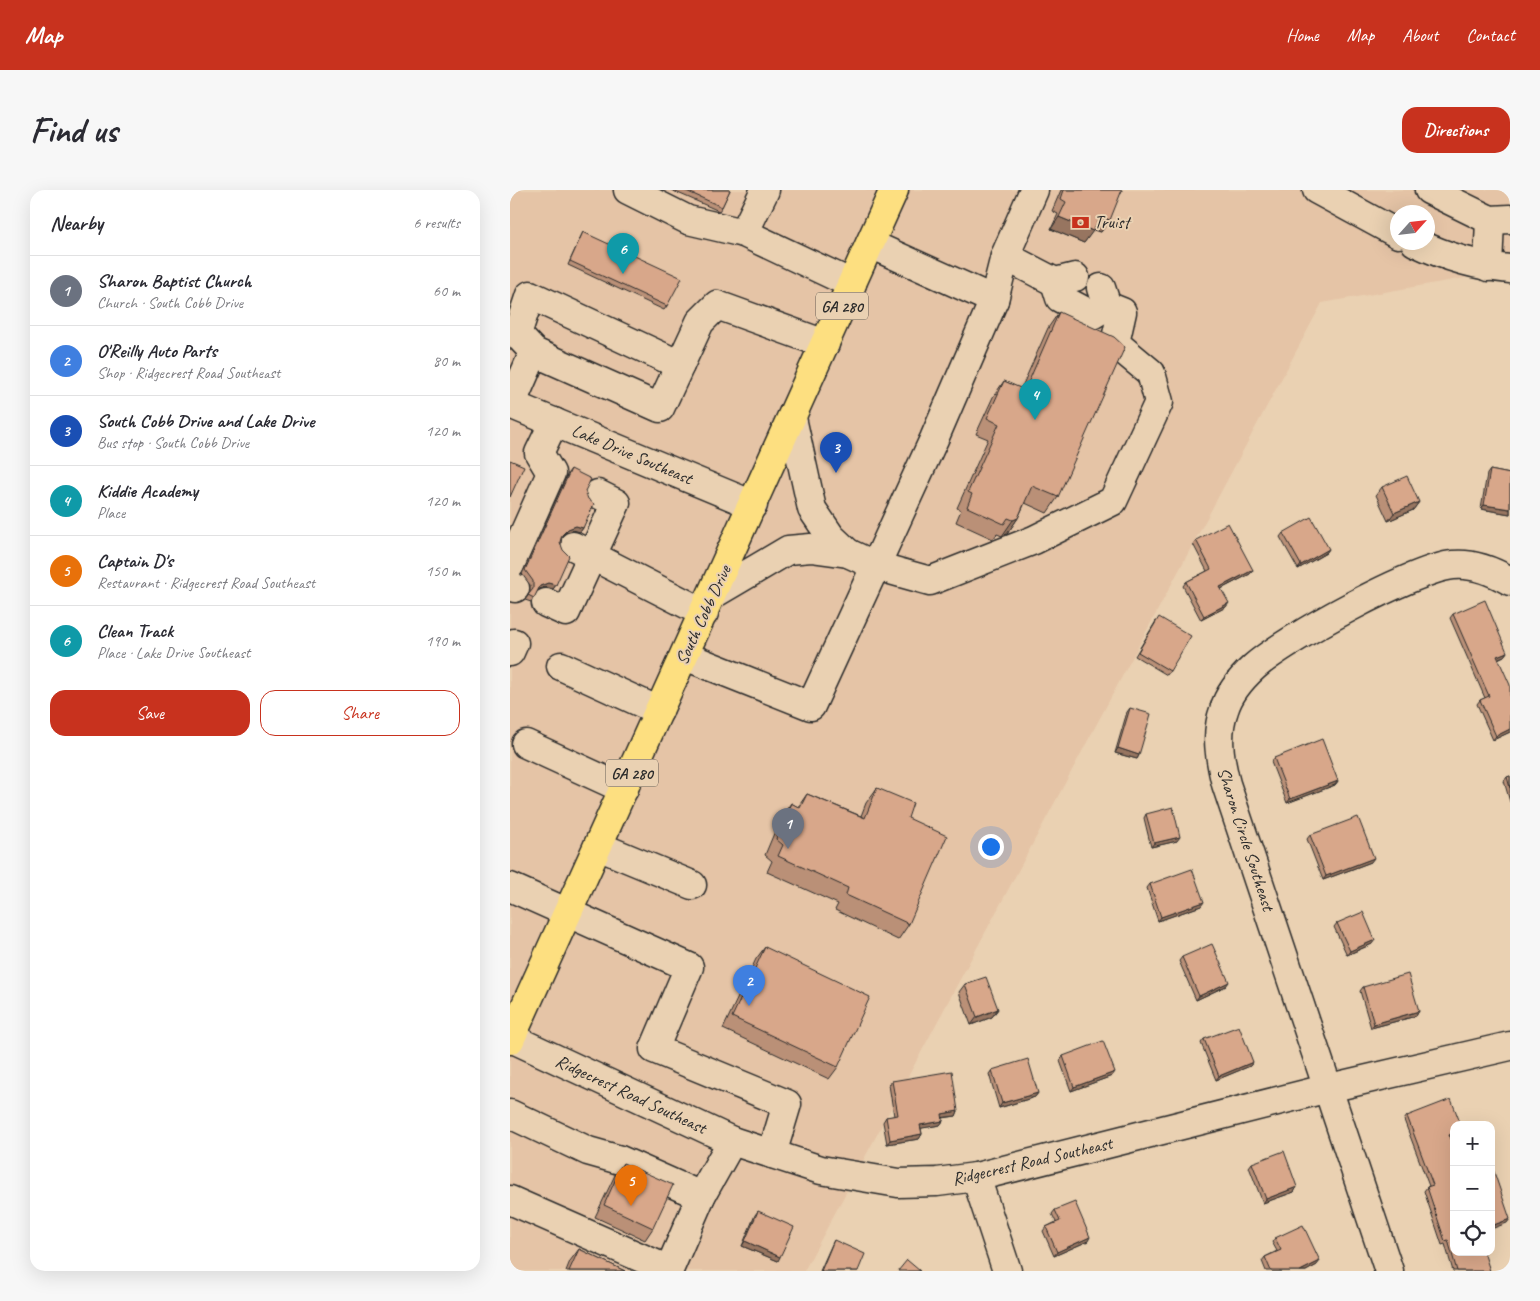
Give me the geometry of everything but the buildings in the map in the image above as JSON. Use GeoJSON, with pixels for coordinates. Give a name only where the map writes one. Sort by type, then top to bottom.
{"type":"FeatureCollection","features":[{"type":"Feature","properties":{"kind":"main road","name":"South Cobb Drive"},"geometry":{"type":"LineString","coordinates":[[511,1039],[753,505],[893,190]]}},
{"type":"Feature","properties":{"kind":"street"},"geometry":{"type":"LineString","coordinates":[[628,190],[688,220],[744,233],[852,284]]}},
{"type":"Feature","properties":{"kind":"street"},"geometry":{"type":"LineString","coordinates":[[744,233],[765,190]]}},
{"type":"Feature","properties":{"kind":"street"},"geometry":{"type":"LineString","coordinates":[[685,656],[811,706],[934,439],[994,300],[1005,256],[1034,190]]}},
{"type":"Feature","properties":{"kind":"street"},"geometry":{"type":"LineString","coordinates":[[1317,190],[1390,230]]}},
{"type":"Feature","properties":{"kind":"street"},"geometry":{"type":"LineString","coordinates":[[1429,190],[1500,220],[1499,268],[1449,258],[1432,250]]}},
{"type":"Feature","properties":{"kind":"street"},"geometry":{"type":"LineString","coordinates":[[870,244],[994,300]]}},
{"type":"Feature","properties":{"kind":"street"},"geometry":{"type":"LineString","coordinates":[[583,551],[708,604],[788,550],[810,548],[848,553],[876,566],[930,581],[1034,540],[1113,501],[1159,402],[1151,373],[1115,343],[1110,302],[1092,315],[1060,298],[1065,279],[1005,256]]}},
{"type":"Feature","properties":{"kind":"street"},"geometry":{"type":"LineString","coordinates":[[680,364],[530,295],[518,334],[534,352],[660,408],[700,322],[717,305],[825,344]]}},
{"type":"Feature","properties":{"kind":"street"},"geometry":{"type":"LineString","coordinates":[[511,405],[534,352]]}},
{"type":"Feature","properties":{"kind":"street","name":"Lake Drive Southeast"},"geometry":{"type":"LineString","coordinates":[[511,405],[753,505]]}},
{"type":"Feature","properties":{"kind":"street"},"geometry":{"type":"LineString","coordinates":[[792,418],[812,509],[831,536],[848,553]]}},
{"type":"Feature","properties":{"kind":"street"},"geometry":{"type":"LineString","coordinates":[[516,570],[558,476],[540,453],[554,422]]}},
{"type":"Feature","properties":{"kind":"street"},"geometry":{"type":"LineString","coordinates":[[546,603],[566,612],[570,577],[595,523],[616,503],[598,494]]}},
{"type":"Feature","properties":{"kind":"street","name":"Sharon Circle Southeast"},"geometry":{"type":"LineString","coordinates":[[1389,1271],[1226,784],[1220,761],[1219,732],[1224,709],[1238,683],[1255,666],[1272,653],[1316,627],[1406,580],[1431,570],[1468,565],[1498,574],[1510,581]]}},
{"type":"Feature","properties":{"kind":"street"},"geometry":{"type":"LineString","coordinates":[[561,666],[660,711]]}},
{"type":"Feature","properties":{"kind":"street"},"geometry":{"type":"LineString","coordinates":[[526,744],[624,790]]}},
{"type":"Feature","properties":{"kind":"street"},"geometry":{"type":"LineString","coordinates":[[598,846],[692,885]]}},
{"type":"Feature","properties":{"kind":"street"},"geometry":{"type":"LineString","coordinates":[[510,887],[690,967],[654,1049],[787,1104],[772,1154]]}},
{"type":"Feature","properties":{"kind":"street","name":"Ridgecrest Road Southeast"},"geometry":{"type":"LineString","coordinates":[[511,1039],[732,1142],[822,1170],[898,1183],[937,1182],[976,1177],[1329,1088],[1510,1046]]}},
{"type":"Feature","properties":{"kind":"street"},"geometry":{"type":"LineString","coordinates":[[510,1114],[588,1151],[620,1160],[701,1196]]}},
{"type":"Feature","properties":{"kind":"street"},"geometry":{"type":"LineString","coordinates":[[510,1200],[669,1270],[701,1196],[732,1142]]}},
{"type":"Feature","properties":{"kind":"street"},"geometry":{"type":"LineString","coordinates":[[976,1177],[1007,1271]]}},
{"type":"Feature","properties":{"kind":"shaded area"},"geometry":{"type":"Polygon","coordinates":[[[510,190],[1510,190],[1510,270],[1322,303],[804,1271],[510,1271],[510,190]]]}},
{"type":"Feature","properties":{"kind":"place","name":"Truist"},"geometry":{"type":"Point","coordinates":[1080,222]}},
{"type":"Feature","properties":{"kind":"place","name":"Clean Track"},"geometry":{"type":"Point","coordinates":[623,274]}},
{"type":"Feature","properties":{"kind":"place","name":"Kiddie Academy"},"geometry":{"type":"Point","coordinates":[1035,420]}},
{"type":"Feature","properties":{"kind":"place","name":"South Cobb Drive and Lake Drive"},"geometry":{"type":"Point","coordinates":[836,473]}},
{"type":"Feature","properties":{"kind":"place","name":"Sharon Baptist Church"},"geometry":{"type":"Point","coordinates":[788,849]}},
{"type":"Feature","properties":{"kind":"place","name":"O'Reilly Auto Parts"},"geometry":{"type":"Point","coordinates":[749,1006]}},
{"type":"Feature","properties":{"kind":"place","name":"Captain D's"},"geometry":{"type":"Point","coordinates":[631,1206]}}]}
